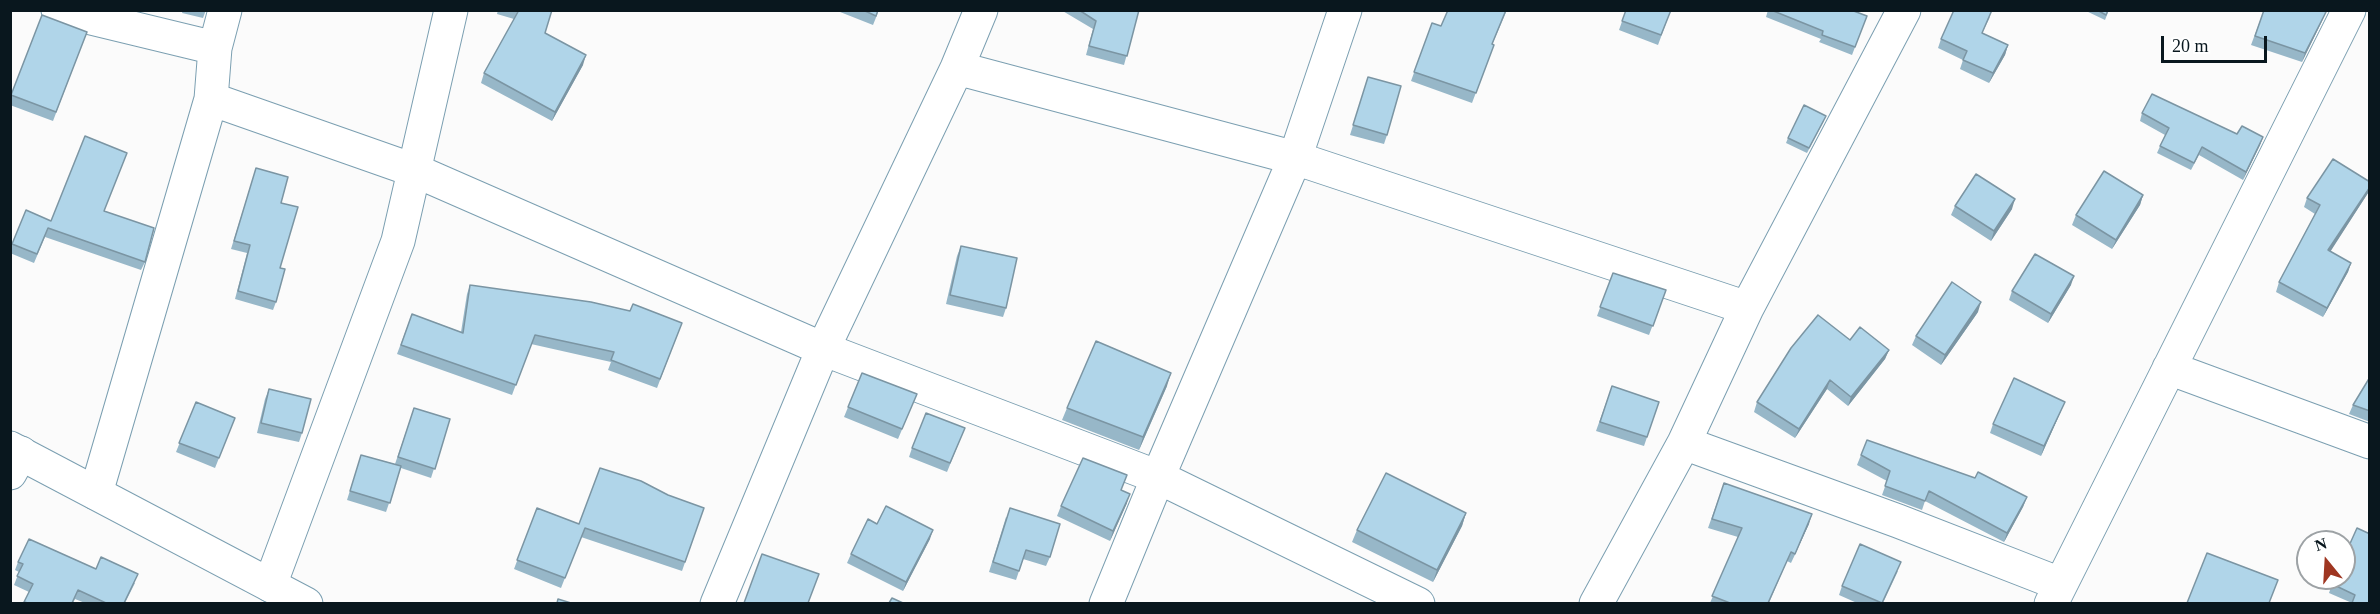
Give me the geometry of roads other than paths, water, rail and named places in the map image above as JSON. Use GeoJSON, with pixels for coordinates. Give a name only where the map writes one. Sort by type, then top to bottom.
{"type":"FeatureCollection","features":[{"type":"Feature","properties":{"kind":"street"},"geometry":{"type":"LineString","coordinates":[[58,10],[215,48]]}},
{"type":"Feature","properties":{"kind":"street"},"geometry":{"type":"LineString","coordinates":[[96,493],[210,99],[215,48],[225,10]]}},
{"type":"Feature","properties":{"kind":"street"},"geometry":{"type":"LineString","coordinates":[[267,594],[398,241],[416,171],[451,10]]}},
{"type":"Feature","properties":{"kind":"street"},"geometry":{"type":"LineString","coordinates":[[717,603],[824,349],[957,68],[981,10]]}},
{"type":"Feature","properties":{"kind":"street"},"geometry":{"type":"LineString","coordinates":[[1106,603],[1295,158],[1346,10]]}},
{"type":"Feature","properties":{"kind":"street"},"geometry":{"type":"LineString","coordinates":[[1596,603],[1684,443],[1747,308],[1904,10]]}},
{"type":"Feature","properties":{"kind":"street"},"geometry":{"type":"LineString","coordinates":[[1684,443],[1898,521],[2056,594],[2349,10]]}},
{"type":"Feature","properties":{"kind":"street"},"geometry":{"type":"LineString","coordinates":[[957,68],[1295,158],[1747,308]]}},
{"type":"Feature","properties":{"kind":"street"},"geometry":{"type":"LineString","coordinates":[[210,99],[416,171],[824,349],[1158,477],[1418,603]]}},
{"type":"Feature","properties":{"kind":"street"},"geometry":{"type":"LineString","coordinates":[[2169,368],[2370,442]]}},
{"type":"Feature","properties":{"kind":"street"},"geometry":{"type":"LineString","coordinates":[[14,458],[96,493],[267,594],[306,603]]}}]}
